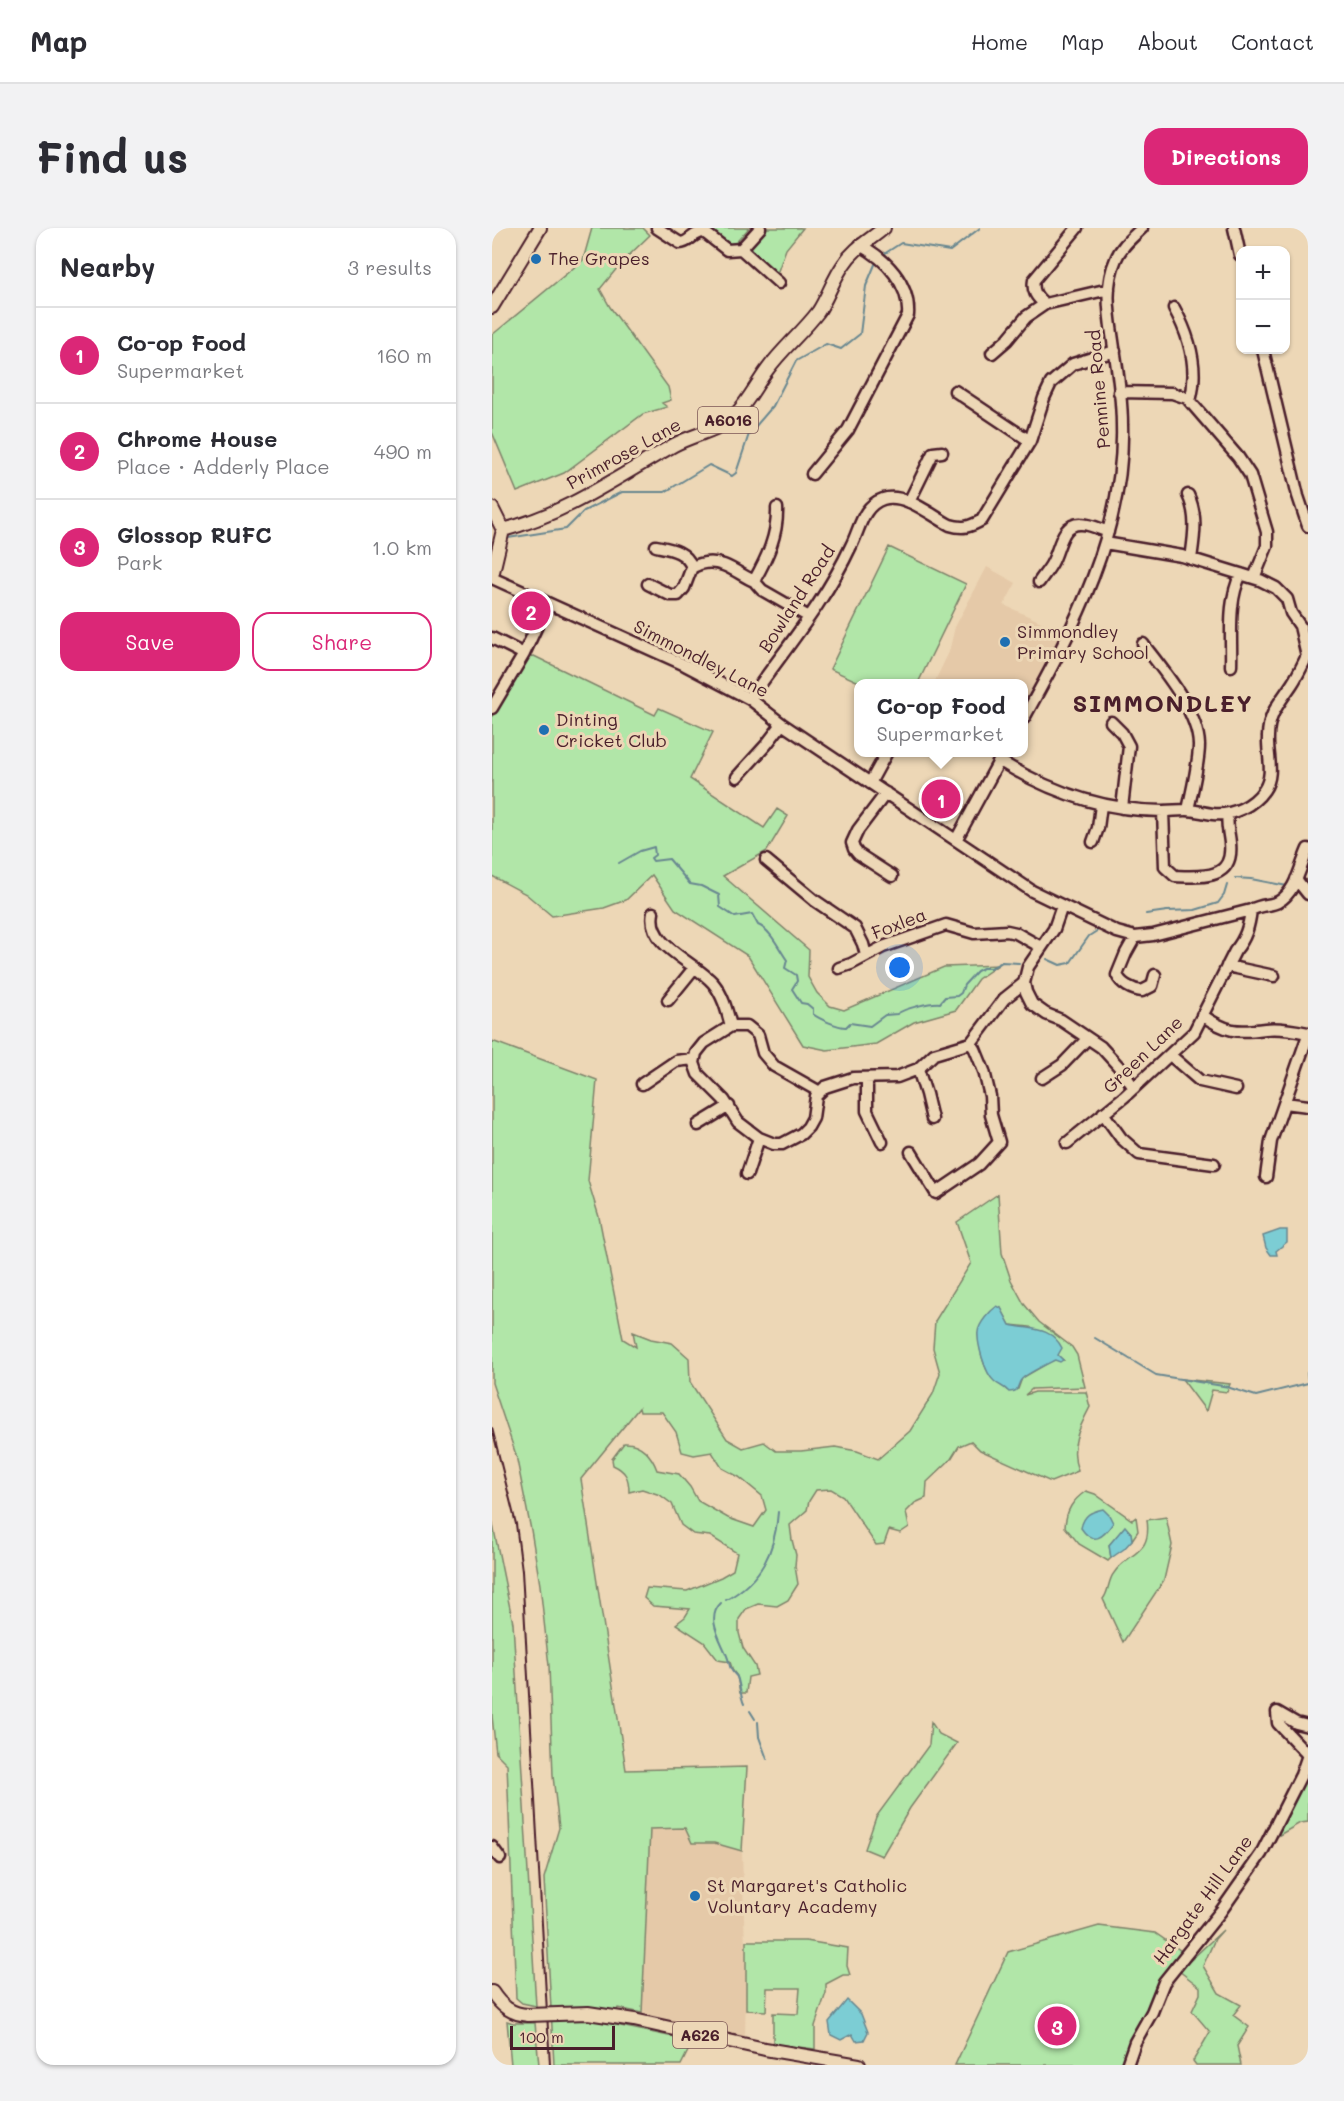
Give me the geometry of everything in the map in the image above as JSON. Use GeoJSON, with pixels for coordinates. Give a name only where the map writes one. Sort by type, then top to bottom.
{"type":"FeatureCollection","features":[{"type":"Feature","properties":{"kind":"main road"},"geometry":{"type":"LineString","coordinates":[[492,307],[540,228]]}},
{"type":"Feature","properties":{"kind":"main road","name":"Primrose Lane"},"geometry":{"type":"LineString","coordinates":[[504,530],[555,513],[612,483],[674,446],[714,428],[733,416],[746,402],[775,360],[819,311],[844,263],[860,245],[884,228]]}},
{"type":"Feature","properties":{"kind":"main road"},"geometry":{"type":"LineString","coordinates":[[492,508],[504,530],[492,577]]}},
{"type":"Feature","properties":{"kind":"main road","name":"A626"},"geometry":{"type":"LineString","coordinates":[[492,1992],[503,2007],[514,2013],[528,2015],[588,2013],[634,2020],[758,2048],[859,2065]]}},
{"type":"Feature","properties":{"kind":"street"},"geometry":{"type":"LineString","coordinates":[[657,228],[676,242],[683,243],[694,234],[704,232],[727,250],[741,249],[760,228]]}},
{"type":"Feature","properties":{"kind":"street"},"geometry":{"type":"LineString","coordinates":[[1045,304],[1036,297],[1033,287],[1034,280],[1077,228]]}},
{"type":"Feature","properties":{"kind":"street","name":"Pennine Road"},"geometry":{"type":"LineString","coordinates":[[1028,709],[1066,640],[1107,538],[1118,490],[1122,450],[1119,392],[1109,321],[1108,289],[1116,257],[1142,228]]}},
{"type":"Feature","properties":{"kind":"street"},"geometry":{"type":"LineString","coordinates":[[1234,228],[1238,246]]}},
{"type":"Feature","properties":{"kind":"street"},"geometry":{"type":"LineString","coordinates":[[812,474],[848,430],[908,315],[909,302],[905,288],[874,252],[860,245]]}},
{"type":"Feature","properties":{"kind":"street"},"geometry":{"type":"LineString","coordinates":[[741,249],[779,283]]}},
{"type":"Feature","properties":{"kind":"street"},"geometry":{"type":"LineString","coordinates":[[992,353],[1007,340],[1026,317],[1045,304],[1108,289]]}},
{"type":"Feature","properties":{"kind":"street"},"geometry":{"type":"LineString","coordinates":[[1173,308],[1185,331],[1193,363],[1194,385],[1190,401]]}},
{"type":"Feature","properties":{"kind":"street","name":"Bowland Road"},"geometry":{"type":"LineString","coordinates":[[750,699],[836,576],[864,514],[872,505],[883,499],[894,498],[909,502],[950,525],[970,527],[982,520],[1030,441],[1051,383],[1073,364],[1115,351]]}},
{"type":"Feature","properties":{"kind":"street"},"geometry":{"type":"LineString","coordinates":[[1264,354],[1303,495],[1308,526]]}},
{"type":"Feature","properties":{"kind":"street"},"geometry":{"type":"LineString","coordinates":[[955,391],[1030,441]]}},
{"type":"Feature","properties":{"kind":"street"},"geometry":{"type":"LineString","coordinates":[[1119,392],[1172,393],[1190,401],[1238,457],[1250,475],[1267,532],[1267,546],[1254,578]]}},
{"type":"Feature","properties":{"kind":"street"},"geometry":{"type":"LineString","coordinates":[[909,502],[933,453],[942,452]]}},
{"type":"Feature","properties":{"kind":"street"},"geometry":{"type":"LineString","coordinates":[[1188,495],[1192,503],[1195,530],[1191,559]]}},
{"type":"Feature","properties":{"kind":"street"},"geometry":{"type":"LineString","coordinates":[[754,581],[771,547],[777,520],[777,508]]}},
{"type":"Feature","properties":{"kind":"street"},"geometry":{"type":"LineString","coordinates":[[956,840],[1002,757],[1050,789],[1101,805],[1122,808],[1228,814],[1255,802],[1266,787],[1271,763],[1268,737],[1270,716],[1293,683],[1307,656],[1300,626],[1287,599],[1276,588],[1254,578],[1191,559],[1107,538],[1091,526],[1081,524],[1067,529],[1053,562],[1039,582]]}},
{"type":"Feature","properties":{"kind":"street"},"geometry":{"type":"LineString","coordinates":[[648,584],[670,595],[678,595],[684,588],[692,567],[689,559],[682,554],[672,549],[656,546]]}},
{"type":"Feature","properties":{"kind":"street"},"geometry":{"type":"LineString","coordinates":[[692,567],[706,562],[723,565],[754,581],[762,590],[809,617]]}},
{"type":"Feature","properties":{"kind":"street"},"geometry":{"type":"LineString","coordinates":[[1231,666],[1234,589],[1241,574]]}},
{"type":"Feature","properties":{"kind":"street","name":"Simmondley Lane"},"geometry":{"type":"LineString","coordinates":[[492,577],[677,662],[750,699],[870,783],[1032,891],[1117,932],[1135,937],[1153,935],[1251,910],[1264,904],[1276,903],[1290,892],[1308,849]]}},
{"type":"Feature","properties":{"kind":"street"},"geometry":{"type":"LineString","coordinates":[[492,708],[524,654],[547,604]]}},
{"type":"Feature","properties":{"kind":"street"},"geometry":{"type":"LineString","coordinates":[[492,638],[524,654]]}},
{"type":"Feature","properties":{"kind":"street"},"geometry":{"type":"LineString","coordinates":[[1143,651],[1185,704],[1197,728],[1199,747],[1188,810]]}},
{"type":"Feature","properties":{"kind":"street"},"geometry":{"type":"LineString","coordinates":[[1111,722],[1122,733],[1128,746],[1122,808]]}},
{"type":"Feature","properties":{"kind":"street"},"geometry":{"type":"LineString","coordinates":[[737,777],[766,746],[782,723]]}},
{"type":"Feature","properties":{"kind":"street"},"geometry":{"type":"LineString","coordinates":[[870,783],[885,757]]}},
{"type":"Feature","properties":{"kind":"street"},"geometry":{"type":"LineString","coordinates":[[885,793],[858,830],[852,843],[858,854],[892,876]]}},
{"type":"Feature","properties":{"kind":"street"},"geometry":{"type":"LineString","coordinates":[[1093,842],[1098,828],[1101,805]]}},
{"type":"Feature","properties":{"kind":"street"},"geometry":{"type":"LineString","coordinates":[[1163,811],[1165,867],[1175,876],[1214,874],[1224,869],[1230,859],[1230,843],[1226,827],[1228,814]]}},
{"type":"Feature","properties":{"kind":"street"},"geometry":{"type":"LineString","coordinates":[[766,860],[814,900],[855,928],[866,955]]}},
{"type":"Feature","properties":{"kind":"street"},"geometry":{"type":"LineString","coordinates":[[1296,879],[1308,894]]}},
{"type":"Feature","properties":{"kind":"street"},"geometry":{"type":"LineString","coordinates":[[1062,906],[1054,929],[1028,967],[1024,983],[1026,992],[1032,1004],[1101,1047],[1134,1088]]}},
{"type":"Feature","properties":{"kind":"street","name":"Green Lane"},"geometry":{"type":"LineString","coordinates":[[1067,1143],[1134,1088],[1194,1032],[1235,951],[1244,940],[1251,910]]}},
{"type":"Feature","properties":{"kind":"street"},"geometry":{"type":"LineString","coordinates":[[653,913],[651,922],[657,936],[702,973],[722,995],[731,1026]]}},
{"type":"Feature","properties":{"kind":"street","name":"Foxlea"},"geometry":{"type":"LineString","coordinates":[[839,968],[935,927],[946,925],[974,933],[1000,930],[1016,933],[1041,947]]}},
{"type":"Feature","properties":{"kind":"street"},"geometry":{"type":"LineString","coordinates":[[1135,937],[1112,974],[1130,988],[1142,991],[1152,986],[1155,975]]}},
{"type":"Feature","properties":{"kind":"street"},"geometry":{"type":"LineString","coordinates":[[1227,966],[1274,976]]}},
{"type":"Feature","properties":{"kind":"street"},"geometry":{"type":"LineString","coordinates":[[668,1000],[694,968]]}},
{"type":"Feature","properties":{"kind":"street"},"geometry":{"type":"LineString","coordinates":[[820,1092],[774,1066],[764,1053],[758,1035],[747,1026],[731,1026],[704,1043],[694,1059],[698,1074],[729,1106],[738,1122],[759,1138],[774,1144],[782,1144],[801,1134],[808,1127],[813,1118],[816,1096],[828,1085],[846,1080],[897,1077],[918,1069],[934,1054],[971,1043],[1004,999],[1024,983]]}},
{"type":"Feature","properties":{"kind":"street"},"geometry":{"type":"LineString","coordinates":[[1202,1015],[1230,1030],[1244,1032],[1266,1029],[1308,1034],[1271,1141],[1266,1177]]}},
{"type":"Feature","properties":{"kind":"street"},"geometry":{"type":"LineString","coordinates":[[1042,1078],[1062,1065],[1087,1039]]}},
{"type":"Feature","properties":{"kind":"street"},"geometry":{"type":"LineString","coordinates":[[911,1152],[936,1193],[979,1164],[999,1142],[991,1115],[990,1096],[984,1071],[971,1043]]}},
{"type":"Feature","properties":{"kind":"street"},"geometry":{"type":"LineString","coordinates":[[1170,1055],[1200,1081],[1236,1089]]}},
{"type":"Feature","properties":{"kind":"street"},"geometry":{"type":"LineString","coordinates":[[642,1084],[676,1061],[694,1059]]}},
{"type":"Feature","properties":{"kind":"street"},"geometry":{"type":"LineString","coordinates":[[651,1062],[657,1074]]}},
{"type":"Feature","properties":{"kind":"street"},"geometry":{"type":"LineString","coordinates":[[918,1069],[932,1119]]}},
{"type":"Feature","properties":{"kind":"street"},"geometry":{"type":"LineString","coordinates":[[867,1079],[867,1111],[877,1140]]}},
{"type":"Feature","properties":{"kind":"street"},"geometry":{"type":"LineString","coordinates":[[1285,1103],[1308,1106]]}},
{"type":"Feature","properties":{"kind":"street"},"geometry":{"type":"LineString","coordinates":[[698,1125],[729,1106]]}},
{"type":"Feature","properties":{"kind":"street"},"geometry":{"type":"LineString","coordinates":[[1103,1113],[1121,1138],[1139,1154],[1214,1164]]}},
{"type":"Feature","properties":{"kind":"street"},"geometry":{"type":"LineString","coordinates":[[747,1174],[759,1138]]}},
{"type":"Feature","properties":{"kind":"street","name":"Hargate Hill Lane"},"geometry":{"type":"LineString","coordinates":[[1127,2065],[1164,1982],[1221,1911],[1261,1854],[1301,1775],[1308,1755],[1278,1723],[1277,1712],[1296,1723],[1308,1726]]}},
{"type":"Feature","properties":{"kind":"street"},"geometry":{"type":"LineString","coordinates":[[492,1847],[501,1858]]}},
{"type":"Feature","properties":{"kind":"shaded area","name":"Simmondley Primary School"},"geometry":{"type":"Polygon","coordinates":[[[987,567],[1016,583],[1004,605],[1063,632],[1028,698],[1028,679],[936,679],[949,652],[955,627],[987,567]]]}},
{"type":"Feature","properties":{"kind":"shaded area","name":"St Margaret's Catholic Voluntary Academy"},"geometry":{"type":"Polygon","coordinates":[[[650,1828],[685,1828],[692,1843],[714,1843],[742,1851],[746,1982],[745,2039],[642,2013],[650,1828]]]}},
{"type":"Feature","properties":{"kind":"green space"},"geometry":{"type":"Polygon","coordinates":[[[592,228],[643,228],[650,235],[622,262],[600,289],[610,307],[668,387],[671,400],[662,403],[667,407],[643,414],[564,473],[517,492],[492,432],[492,335],[583,260],[592,228]]]}},
{"type":"Feature","properties":{"kind":"green space"},"geometry":{"type":"Polygon","coordinates":[[[708,228],[749,228],[731,248],[708,228]]]}},
{"type":"Feature","properties":{"kind":"green space"},"geometry":{"type":"Polygon","coordinates":[[[766,228],[803,228],[786,249],[778,271],[774,273],[749,251],[749,246],[766,228]]]}},
{"type":"Feature","properties":{"kind":"green space"},"geometry":{"type":"Polygon","coordinates":[[[889,547],[966,584],[920,679],[854,680],[830,669],[889,547]]]}},
{"type":"Feature","properties":{"kind":"green space"},"geometry":{"type":"Polygon","coordinates":[[[534,656],[655,715],[659,708],[713,732],[690,779],[764,828],[777,809],[788,816],[767,851],[723,876],[809,950],[808,977],[817,993],[830,1006],[844,1010],[944,967],[998,965],[978,979],[956,1010],[914,1022],[876,1044],[827,1050],[803,1045],[748,956],[675,909],[652,875],[626,900],[604,908],[552,916],[526,894],[492,876],[492,715],[527,657],[534,656]]]}},
{"type":"Feature","properties":{"kind":"green space"},"geometry":{"type":"Polygon","coordinates":[[[492,1041],[597,1080],[588,1181],[599,1217],[623,1339],[636,1347],[633,1332],[651,1339],[672,1343],[689,1358],[690,1382],[727,1439],[743,1448],[764,1442],[776,1451],[835,1447],[857,1451],[878,1459],[910,1431],[933,1394],[940,1373],[933,1348],[935,1321],[971,1263],[957,1222],[998,1194],[1002,1253],[1011,1280],[1024,1304],[1039,1322],[1072,1347],[1077,1355],[1085,1387],[1032,1389],[1025,1395],[1035,1392],[1086,1392],[1090,1407],[1079,1430],[1075,1446],[1075,1462],[1078,1471],[1051,1482],[980,1450],[971,1441],[959,1446],[951,1459],[927,1482],[926,1498],[915,1503],[906,1512],[909,1527],[900,1533],[889,1530],[884,1544],[876,1545],[843,1496],[831,1489],[816,1490],[809,1501],[807,1510],[790,1525],[796,1555],[798,1584],[788,1600],[777,1606],[758,1604],[746,1609],[739,1619],[739,1633],[743,1648],[755,1666],[757,1675],[748,1677],[746,1693],[740,1693],[737,1676],[730,1662],[718,1660],[704,1642],[676,1624],[685,1617],[690,1609],[653,1606],[644,1598],[647,1588],[687,1591],[721,1577],[733,1570],[737,1553],[710,1536],[693,1534],[681,1525],[672,1504],[660,1495],[642,1489],[629,1492],[626,1476],[613,1465],[612,1459],[624,1443],[641,1447],[649,1455],[657,1470],[679,1474],[698,1501],[728,1518],[754,1527],[766,1510],[762,1496],[739,1477],[722,1468],[712,1452],[694,1455],[682,1452],[676,1432],[662,1412],[640,1412],[639,1408],[581,1479],[626,1770],[747,1767],[742,1851],[714,1843],[692,1843],[685,1828],[650,1829],[642,2013],[618,2008],[611,2024],[693,2041],[681,2065],[554,2065],[544,1878],[559,1828],[553,1776],[549,1666],[540,1585],[516,1455],[492,1383],[492,1041]],[[1001,1308],[978,1334],[985,1367],[993,1379],[1007,1390],[1018,1389],[1022,1378],[1055,1359],[1063,1360],[1058,1356],[1058,1352],[1030,1327],[1010,1325],[1001,1308]]]}},
{"type":"Feature","properties":{"kind":"green space"},"geometry":{"type":"Polygon","coordinates":[[[1182,1379],[1230,1384],[1227,1392],[1212,1390],[1206,1411],[1182,1379]]]}},
{"type":"Feature","properties":{"kind":"green space"},"geometry":{"type":"Polygon","coordinates":[[[1086,1491],[1095,1494],[1132,1520],[1136,1517],[1138,1531],[1132,1540],[1131,1533],[1125,1527],[1109,1545],[1111,1558],[1108,1561],[1079,1544],[1065,1527],[1071,1506],[1086,1491]]]}},
{"type":"Feature","properties":{"kind":"green space"},"geometry":{"type":"Polygon","coordinates":[[[1166,1517],[1172,1545],[1164,1580],[1123,1642],[1103,1599],[1114,1573],[1143,1546],[1148,1531],[1147,1520],[1166,1517]]]}},
{"type":"Feature","properties":{"kind":"green space"},"geometry":{"type":"Polygon","coordinates":[[[492,1520],[513,1623],[536,2006],[522,2003],[516,1998],[507,1764],[496,1753],[492,1716],[492,1520]]]}},
{"type":"Feature","properties":{"kind":"green space"},"geometry":{"type":"Polygon","coordinates":[[[931,1722],[939,1734],[957,1743],[910,1808],[882,1856],[865,1849],[876,1817],[929,1745],[931,1722]]]}},
{"type":"Feature","properties":{"kind":"green space"},"geometry":{"type":"Polygon","coordinates":[[[1308,1775],[1308,1822],[1300,1823],[1276,1837],[1308,1775]]]}},
{"type":"Feature","properties":{"kind":"green space"},"geometry":{"type":"Polygon","coordinates":[[[1099,1926],[1155,1933],[1184,1953],[1160,1987],[1122,2065],[955,2065],[1008,1952],[1099,1926]]]}},
{"type":"Feature","properties":{"kind":"green space"},"geometry":{"type":"Polygon","coordinates":[[[1223,1930],[1215,1939],[1203,1966],[1219,1993],[1241,2005],[1233,2015],[1249,2027],[1237,2046],[1241,2065],[1196,2065],[1193,2061],[1210,2032],[1192,2011],[1200,1994],[1200,1987],[1179,1971],[1223,1930]]]}},
{"type":"Feature","properties":{"kind":"green space"},"geometry":{"type":"Polygon","coordinates":[[[746,1941],[806,1941],[848,1948],[847,1966],[850,1975],[843,1975],[826,1984],[826,1993],[815,2026],[815,2049],[773,2044],[773,2013],[798,2014],[800,1988],[767,1988],[766,2011],[746,2010],[746,1941]]]}},
{"type":"Feature","properties":{"kind":"green space"},"geometry":{"type":"Polygon","coordinates":[[[507,2021],[535,2023],[539,2065],[511,2065],[507,2021]]]}},
{"type":"Feature","properties":{"kind":"water"},"geometry":{"type":"Polygon","coordinates":[[[1287,1230],[1287,1242],[1276,1251],[1277,1255],[1271,1255],[1266,1248],[1263,1236],[1287,1230]]]}},
{"type":"Feature","properties":{"kind":"water"},"geometry":{"type":"Polygon","coordinates":[[[997,1306],[1001,1308],[1010,1325],[1046,1332],[1062,1348],[1058,1355],[1063,1360],[1060,1362],[1055,1360],[1036,1369],[1021,1380],[1016,1390],[1012,1392],[996,1383],[991,1377],[982,1358],[979,1344],[980,1325],[997,1306]]]}},
{"type":"Feature","properties":{"kind":"water"},"geometry":{"type":"Polygon","coordinates":[[[1103,1509],[1113,1523],[1102,1536],[1090,1537],[1081,1528],[1084,1520],[1092,1513],[1103,1509]]]}},
{"type":"Feature","properties":{"kind":"water"},"geometry":{"type":"Polygon","coordinates":[[[1125,1526],[1131,1533],[1132,1540],[1111,1558],[1109,1545],[1125,1526]]]}},
{"type":"Feature","properties":{"kind":"water"},"geometry":{"type":"Polygon","coordinates":[[[847,2000],[861,2014],[868,2032],[864,2040],[856,2041],[852,2034],[841,2040],[831,2035],[829,2022],[847,2000]]]}},
{"type":"Feature","properties":{"kind":"waterway"},"geometry":{"type":"LineString","coordinates":[[884,254],[901,243],[950,251],[980,228]]}},
{"type":"Feature","properties":{"kind":"waterway"},"geometry":{"type":"LineString","coordinates":[[508,538],[566,529],[584,511],[622,492],[665,492],[709,465],[732,476],[736,473],[749,434],[773,406],[796,361],[826,344],[841,349],[860,334],[866,286],[876,262]]}},
{"type":"Feature","properties":{"kind":"waterway"},"geometry":{"type":"LineString","coordinates":[[619,863],[640,851],[654,847],[655,855],[651,858],[653,861],[669,859],[690,884],[701,886],[719,895],[720,907],[735,917],[752,914],[758,925],[771,935],[787,960],[785,968],[796,975],[797,981],[792,989],[801,1003],[813,1009],[813,1014],[816,1016],[838,1026],[846,1027],[850,1023],[870,1026],[885,1015],[897,1014],[925,1004],[940,1003],[945,997],[957,996],[961,993],[964,985],[977,971],[991,968],[1002,962],[1019,963]]}},
{"type":"Feature","properties":{"kind":"waterway"},"geometry":{"type":"LineString","coordinates":[[1235,878],[1287,886]]}},
{"type":"Feature","properties":{"kind":"waterway"},"geometry":{"type":"LineString","coordinates":[[1146,914],[1195,910],[1218,903],[1227,885]]}},
{"type":"Feature","properties":{"kind":"waterway"},"geometry":{"type":"LineString","coordinates":[[1047,959],[1060,965],[1070,963],[1089,936],[1100,929]]}},
{"type":"Feature","properties":{"kind":"waterway"},"geometry":{"type":"LineString","coordinates":[[1095,1338],[1156,1375],[1229,1387]]}},
{"type":"Feature","properties":{"kind":"waterway"},"geometry":{"type":"LineString","coordinates":[[1307,1373],[1308,1380]]}},
{"type":"Feature","properties":{"kind":"waterway"},"geometry":{"type":"LineString","coordinates":[[1230,1388],[1256,1396],[1308,1383]]}},
{"type":"Feature","properties":{"kind":"waterway"},"geometry":{"type":"LineString","coordinates":[[726,1600],[749,1583],[764,1563],[774,1539],[778,1512]]}},
{"type":"Feature","properties":{"kind":"waterway"},"geometry":{"type":"LineString","coordinates":[[721,1603],[716,1609],[714,1622],[731,1670],[737,1677],[744,1704]]}},
{"type":"Feature","properties":{"kind":"waterway"},"geometry":{"type":"LineString","coordinates":[[750,1711],[755,1719]]}},
{"type":"Feature","properties":{"kind":"waterway"},"geometry":{"type":"LineString","coordinates":[[758,1722],[759,1737],[767,1759]]}},
{"type":"Feature","properties":{"kind":"railway"},"geometry":{"type":"LineString","coordinates":[[492,1428],[516,1524],[522,1571],[550,2065]]}},
{"type":"Feature","properties":{"kind":"place","name":"The Grapes"},"geometry":{"type":"Point","coordinates":[536,259]}},
{"type":"Feature","properties":{"kind":"place","name":"Chrome House"},"geometry":{"type":"Point","coordinates":[531,611]}},
{"type":"Feature","properties":{"kind":"place","name":"Simmondley Primary School"},"geometry":{"type":"Point","coordinates":[1005,642]}},
{"type":"Feature","properties":{"kind":"place","name":"Dinting Cricket Club"},"geometry":{"type":"Point","coordinates":[544,730]}},
{"type":"Feature","properties":{"kind":"place","name":"Co-op Food"},"geometry":{"type":"Point","coordinates":[941,799]}},
{"type":"Feature","properties":{"kind":"place","name":"St Margaret's Catholic Voluntary Academy"},"geometry":{"type":"Point","coordinates":[695,1896]}},
{"type":"Feature","properties":{"kind":"place","name":"Glossop RUFC"},"geometry":{"type":"Point","coordinates":[1057,2026]}},
{"type":"Feature","properties":{"kind":"district","name":"SIMMONDLEY"},"geometry":{"type":"Point","coordinates":[1163,704]}}]}
